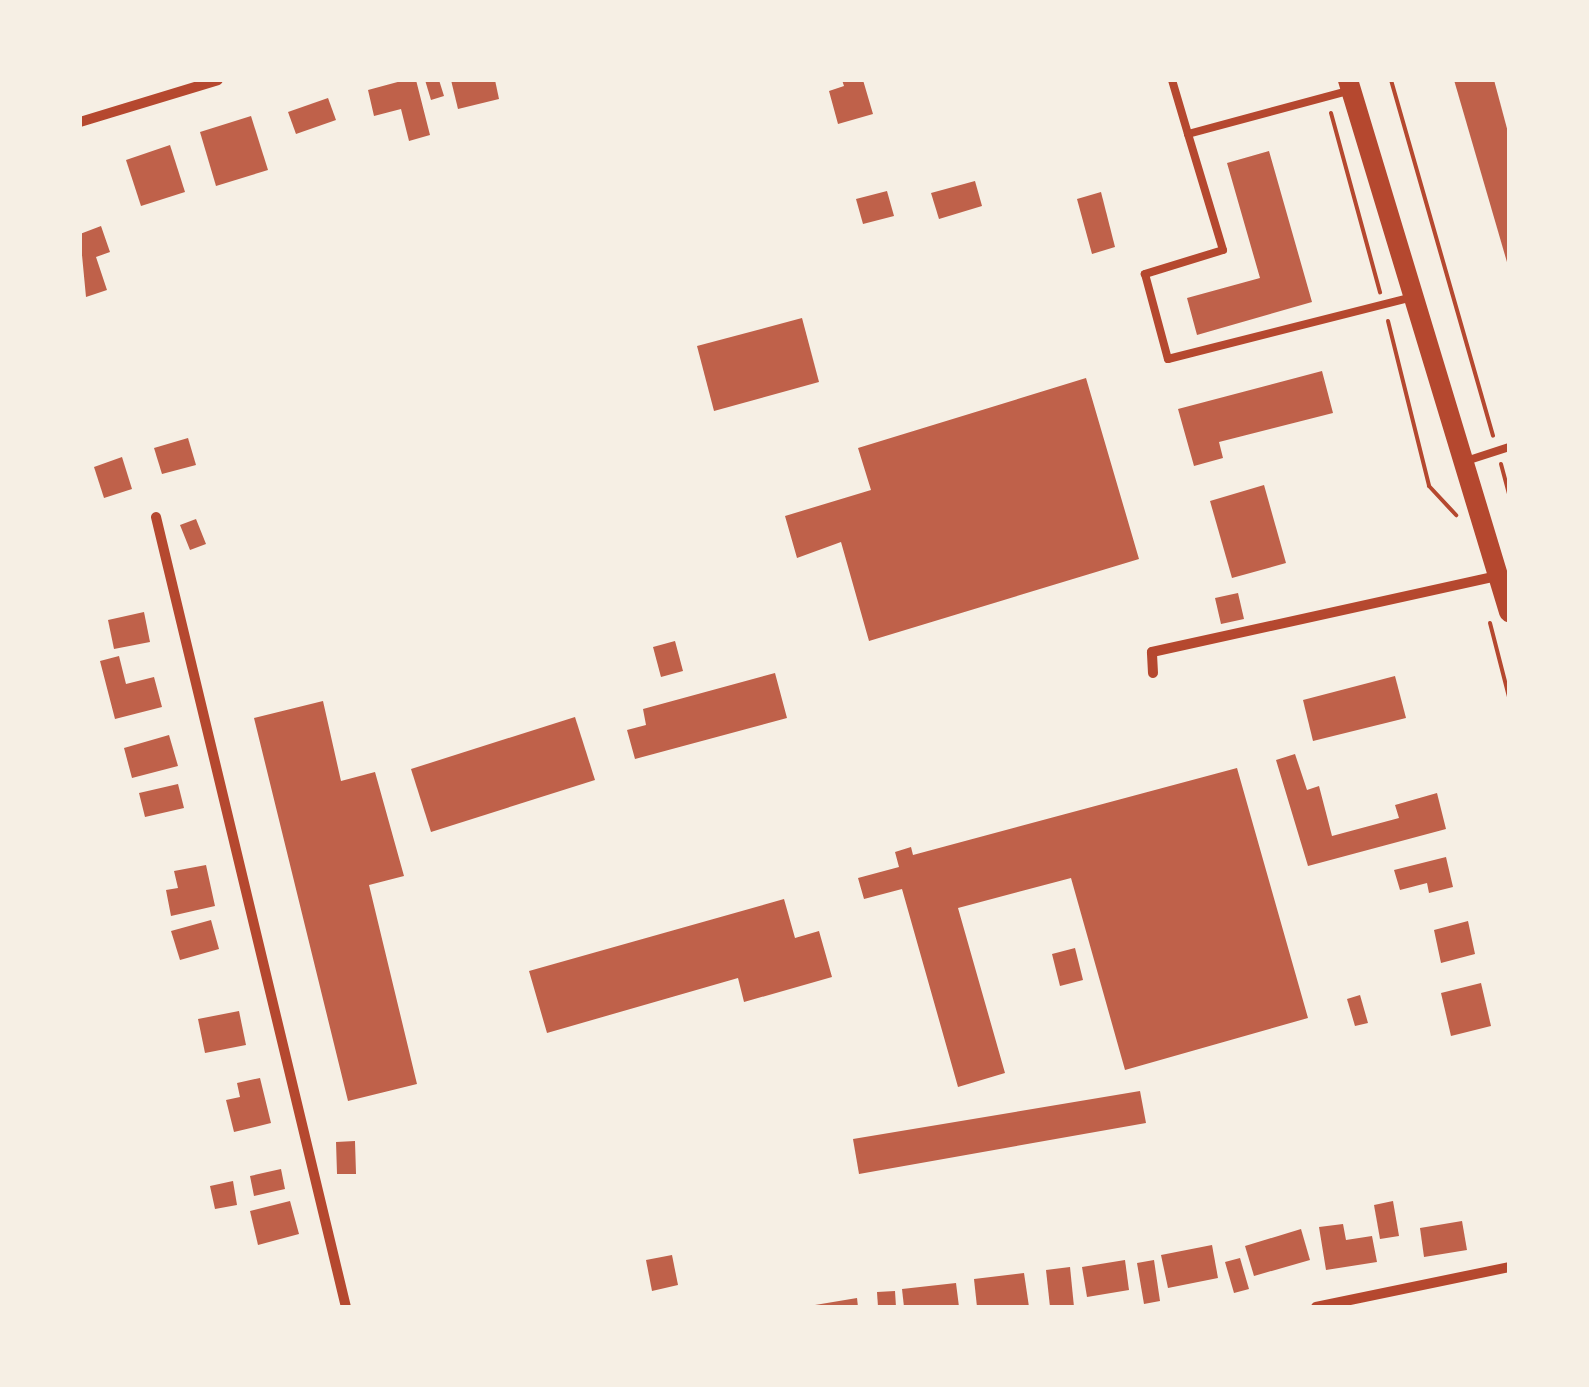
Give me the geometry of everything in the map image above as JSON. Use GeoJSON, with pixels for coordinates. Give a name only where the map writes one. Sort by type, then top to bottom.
{"type":"FeatureCollection","features":[{"type":"Feature","properties":{"kind":"main road"},"geometry":{"type":"LineString","coordinates":[[1350,85],[1412,296],[1466,460],[1489,578],[1509,612]]}},
{"type":"Feature","properties":{"kind":"street"},"geometry":{"type":"LineString","coordinates":[[80,122],[218,80]]}},
{"type":"Feature","properties":{"kind":"street"},"geometry":{"type":"LineString","coordinates":[[156,517],[346,1307]]}},
{"type":"Feature","properties":{"kind":"street"},"geometry":{"type":"LineString","coordinates":[[1153,673],[1152,652],[1489,578]]}},
{"type":"Feature","properties":{"kind":"street"},"geometry":{"type":"LineString","coordinates":[[1316,1307],[1509,1268]]}},
{"type":"Feature","properties":{"kind":"lane"},"geometry":{"type":"LineString","coordinates":[[1172,80],[1223,250],[1145,274],[1168,359],[1412,296]]}},
{"type":"Feature","properties":{"kind":"lane"},"geometry":{"type":"LineString","coordinates":[[1188,134],[1350,85]]}},
{"type":"Feature","properties":{"kind":"lane"},"geometry":{"type":"LineString","coordinates":[[1466,460],[1509,447]]}},
{"type":"Feature","properties":{"kind":"path"},"geometry":{"type":"LineString","coordinates":[[1391,80],[1509,494]]}},
{"type":"Feature","properties":{"kind":"path"},"geometry":{"type":"LineString","coordinates":[[1326,95],[1428,486],[1461,524]]}},
{"type":"Feature","properties":{"kind":"path"},"geometry":{"type":"LineString","coordinates":[[1489,578],[1509,698]]}},
{"type":"Feature","properties":{"kind":"building"},"geometry":{"type":"Polygon","coordinates":[[[416,80],[430,135],[409,141],[401,109],[374,116],[368,90],[416,80]]]}},
{"type":"Feature","properties":{"kind":"building"},"geometry":{"type":"Polygon","coordinates":[[[425,80],[439,80],[444,96],[431,100],[425,80]]]}},
{"type":"Feature","properties":{"kind":"building"},"geometry":{"type":"Polygon","coordinates":[[[451,80],[495,80],[499,99],[458,109],[451,80]]]}},
{"type":"Feature","properties":{"kind":"building"},"geometry":{"type":"Polygon","coordinates":[[[842,80],[863,80],[873,114],[838,124],[829,91],[844,86],[842,80]]]}},
{"type":"Feature","properties":{"kind":"building"},"geometry":{"type":"Polygon","coordinates":[[[1454,80],[1494,80],[1509,136],[1509,269],[1454,80]]]}},
{"type":"Feature","properties":{"kind":"building"},"geometry":{"type":"Polygon","coordinates":[[[328,98],[336,120],[296,134],[288,112],[328,98]]]}},
{"type":"Feature","properties":{"kind":"building"},"geometry":{"type":"Polygon","coordinates":[[[251,116],[268,170],[216,186],[200,132],[251,116]]]}},
{"type":"Feature","properties":{"kind":"building"},"geometry":{"type":"Polygon","coordinates":[[[170,145],[185,192],[141,206],[126,160],[170,145]]]}},
{"type":"Feature","properties":{"kind":"building"},"geometry":{"type":"Polygon","coordinates":[[[1269,151],[1312,302],[1197,335],[1187,298],[1260,278],[1227,163],[1269,151]]]}},
{"type":"Feature","properties":{"kind":"building"},"geometry":{"type":"Polygon","coordinates":[[[975,181],[982,206],[939,219],[931,193],[975,181]]]}},
{"type":"Feature","properties":{"kind":"building"},"geometry":{"type":"Polygon","coordinates":[[[887,191],[894,216],[863,224],[856,199],[887,191]]]}},
{"type":"Feature","properties":{"kind":"building"},"geometry":{"type":"Polygon","coordinates":[[[1101,192],[1115,247],[1092,254],[1077,199],[1101,192]]]}},
{"type":"Feature","properties":{"kind":"building"},"geometry":{"type":"Polygon","coordinates":[[[101,226],[110,252],[96,257],[107,290],[86,297],[80,234],[101,226]]]}},
{"type":"Feature","properties":{"kind":"building"},"geometry":{"type":"Polygon","coordinates":[[[802,318],[819,382],[714,411],[697,346],[802,318]]]}},
{"type":"Feature","properties":{"kind":"building"},"geometry":{"type":"Polygon","coordinates":[[[1322,371],[1333,413],[1219,442],[1223,458],[1194,466],[1178,409],[1322,371]]]}},
{"type":"Feature","properties":{"kind":"building"},"geometry":{"type":"Polygon","coordinates":[[[1086,378],[1139,559],[869,641],[841,542],[797,558],[785,516],[871,490],[858,448],[1086,378]]]}},
{"type":"Feature","properties":{"kind":"building"},"geometry":{"type":"Polygon","coordinates":[[[188,438],[196,465],[162,474],[154,448],[188,438]]]}},
{"type":"Feature","properties":{"kind":"building"},"geometry":{"type":"Polygon","coordinates":[[[122,457],[132,489],[104,498],[94,467],[122,457]]]}},
{"type":"Feature","properties":{"kind":"building"},"geometry":{"type":"Polygon","coordinates":[[[1264,485],[1286,563],[1232,578],[1210,501],[1264,485]]]}},
{"type":"Feature","properties":{"kind":"building"},"geometry":{"type":"Polygon","coordinates":[[[196,519],[206,544],[190,550],[180,525],[196,519]]]}},
{"type":"Feature","properties":{"kind":"building"},"geometry":{"type":"Polygon","coordinates":[[[1238,593],[1244,619],[1221,624],[1215,598],[1238,593]]]}},
{"type":"Feature","properties":{"kind":"building"},"geometry":{"type":"Polygon","coordinates":[[[144,612],[150,642],[114,649],[108,620],[144,612]]]}},
{"type":"Feature","properties":{"kind":"building"},"geometry":{"type":"Polygon","coordinates":[[[675,641],[683,671],[661,677],[653,647],[675,641]]]}},
{"type":"Feature","properties":{"kind":"building"},"geometry":{"type":"Polygon","coordinates":[[[119,656],[126,684],[154,677],[162,707],[115,719],[100,661],[119,656]]]}},
{"type":"Feature","properties":{"kind":"building"},"geometry":{"type":"Polygon","coordinates":[[[775,673],[787,718],[635,759],[627,730],[646,725],[643,709],[775,673]]]}},
{"type":"Feature","properties":{"kind":"building"},"geometry":{"type":"Polygon","coordinates":[[[1395,676],[1406,718],[1313,741],[1303,700],[1395,676]]]}},
{"type":"Feature","properties":{"kind":"building"},"geometry":{"type":"Polygon","coordinates":[[[323,701],[341,781],[375,772],[404,876],[369,885],[417,1084],[348,1101],[254,718],[323,701]]]}},
{"type":"Feature","properties":{"kind":"building"},"geometry":{"type":"Polygon","coordinates":[[[575,717],[595,780],[431,832],[411,769],[575,717]]]}},
{"type":"Feature","properties":{"kind":"building"},"geometry":{"type":"Polygon","coordinates":[[[169,735],[178,766],[132,778],[124,748],[169,735]]]}},
{"type":"Feature","properties":{"kind":"building"},"geometry":{"type":"Polygon","coordinates":[[[1295,754],[1307,790],[1319,786],[1332,836],[1399,818],[1395,805],[1437,793],[1446,829],[1308,866],[1276,760],[1295,754]]]}},
{"type":"Feature","properties":{"kind":"building"},"geometry":{"type":"Polygon","coordinates":[[[1237,768],[1308,1018],[1125,1070],[1071,878],[958,908],[1005,1073],[958,1087],[902,889],[864,899],[858,878],[899,867],[895,852],[911,847],[913,855],[1237,768]]]}},
{"type":"Feature","properties":{"kind":"building"},"geometry":{"type":"Polygon","coordinates":[[[178,784],[184,808],[145,817],[139,793],[178,784]]]}},
{"type":"Feature","properties":{"kind":"building"},"geometry":{"type":"Polygon","coordinates":[[[1446,857],[1453,887],[1429,893],[1427,883],[1400,890],[1394,870],[1446,857]]]}},
{"type":"Feature","properties":{"kind":"building"},"geometry":{"type":"Polygon","coordinates":[[[206,865],[215,906],[171,916],[166,890],[178,888],[174,871],[206,865]]]}},
{"type":"Feature","properties":{"kind":"building"},"geometry":{"type":"Polygon","coordinates":[[[784,899],[795,938],[819,931],[832,977],[744,1002],[738,978],[547,1033],[529,971],[784,899]]]}},
{"type":"Feature","properties":{"kind":"building"},"geometry":{"type":"Polygon","coordinates":[[[211,920],[219,949],[180,960],[171,931],[211,920]]]}},
{"type":"Feature","properties":{"kind":"building"},"geometry":{"type":"Polygon","coordinates":[[[1468,921],[1475,954],[1441,963],[1434,930],[1468,921]]]}},
{"type":"Feature","properties":{"kind":"building"},"geometry":{"type":"Polygon","coordinates":[[[1075,948],[1083,980],[1060,986],[1052,954],[1075,948]]]}},
{"type":"Feature","properties":{"kind":"building"},"geometry":{"type":"Polygon","coordinates":[[[1481,983],[1491,1026],[1451,1036],[1441,993],[1481,983]]]}},
{"type":"Feature","properties":{"kind":"building"},"geometry":{"type":"Polygon","coordinates":[[[1360,995],[1368,1023],[1355,1026],[1347,999],[1360,995]]]}},
{"type":"Feature","properties":{"kind":"building"},"geometry":{"type":"Polygon","coordinates":[[[239,1011],[246,1045],[205,1053],[198,1019],[239,1011]]]}},
{"type":"Feature","properties":{"kind":"building"},"geometry":{"type":"Polygon","coordinates":[[[260,1078],[271,1123],[234,1132],[226,1100],[240,1097],[237,1083],[260,1078]]]}},
{"type":"Feature","properties":{"kind":"building"},"geometry":{"type":"Polygon","coordinates":[[[1140,1091],[1146,1123],[859,1174],[853,1139],[1140,1091]]]}},
{"type":"Feature","properties":{"kind":"building"},"geometry":{"type":"Polygon","coordinates":[[[355,1141],[356,1174],[337,1174],[336,1142],[355,1141]]]}},
{"type":"Feature","properties":{"kind":"building"},"geometry":{"type":"Polygon","coordinates":[[[281,1169],[285,1189],[254,1196],[250,1176],[281,1169]]]}},
{"type":"Feature","properties":{"kind":"building"},"geometry":{"type":"Polygon","coordinates":[[[233,1181],[237,1205],[215,1209],[210,1186],[233,1181]]]}},
{"type":"Feature","properties":{"kind":"building"},"geometry":{"type":"Polygon","coordinates":[[[290,1201],[299,1234],[258,1245],[250,1211],[290,1201]]]}},
{"type":"Feature","properties":{"kind":"building"},"geometry":{"type":"Polygon","coordinates":[[[1393,1201],[1399,1236],[1380,1239],[1374,1205],[1393,1201]]]}},
{"type":"Feature","properties":{"kind":"building"},"geometry":{"type":"Polygon","coordinates":[[[1462,1221],[1467,1250],[1424,1257],[1420,1228],[1462,1221]]]}},
{"type":"Feature","properties":{"kind":"building"},"geometry":{"type":"Polygon","coordinates":[[[1343,1224],[1346,1240],[1372,1236],[1377,1262],[1326,1270],[1319,1227],[1343,1224]]]}},
{"type":"Feature","properties":{"kind":"building"},"geometry":{"type":"Polygon","coordinates":[[[1301,1229],[1310,1260],[1254,1276],[1245,1246],[1301,1229]]]}},
{"type":"Feature","properties":{"kind":"building"},"geometry":{"type":"Polygon","coordinates":[[[1212,1245],[1218,1278],[1168,1288],[1161,1255],[1212,1245]]]}},
{"type":"Feature","properties":{"kind":"building"},"geometry":{"type":"Polygon","coordinates":[[[672,1255],[678,1285],[652,1291],[646,1260],[672,1255]]]}},
{"type":"Feature","properties":{"kind":"building"},"geometry":{"type":"Polygon","coordinates":[[[1240,1258],[1249,1289],[1234,1293],[1225,1262],[1240,1258]]]}},
{"type":"Feature","properties":{"kind":"building"},"geometry":{"type":"Polygon","coordinates":[[[1125,1260],[1129,1290],[1087,1297],[1082,1267],[1125,1260]]]}},
{"type":"Feature","properties":{"kind":"building"},"geometry":{"type":"Polygon","coordinates":[[[1154,1260],[1160,1301],[1144,1304],[1137,1263],[1154,1260]]]}},
{"type":"Feature","properties":{"kind":"building"},"geometry":{"type":"Polygon","coordinates":[[[1070,1267],[1074,1307],[1050,1307],[1046,1270],[1070,1267]]]}},
{"type":"Feature","properties":{"kind":"building"},"geometry":{"type":"Polygon","coordinates":[[[1024,1273],[1029,1307],[977,1307],[974,1279],[1024,1273]]]}},
{"type":"Feature","properties":{"kind":"building"},"geometry":{"type":"Polygon","coordinates":[[[956,1283],[959,1307],[904,1307],[902,1289],[956,1283]]]}},
{"type":"Feature","properties":{"kind":"building"},"geometry":{"type":"Polygon","coordinates":[[[895,1291],[896,1307],[878,1307],[877,1292],[895,1291]]]}},
{"type":"Feature","properties":{"kind":"building"},"geometry":{"type":"Polygon","coordinates":[[[857,1298],[858,1307],[815,1307],[815,1305],[857,1298]]]}}]}
